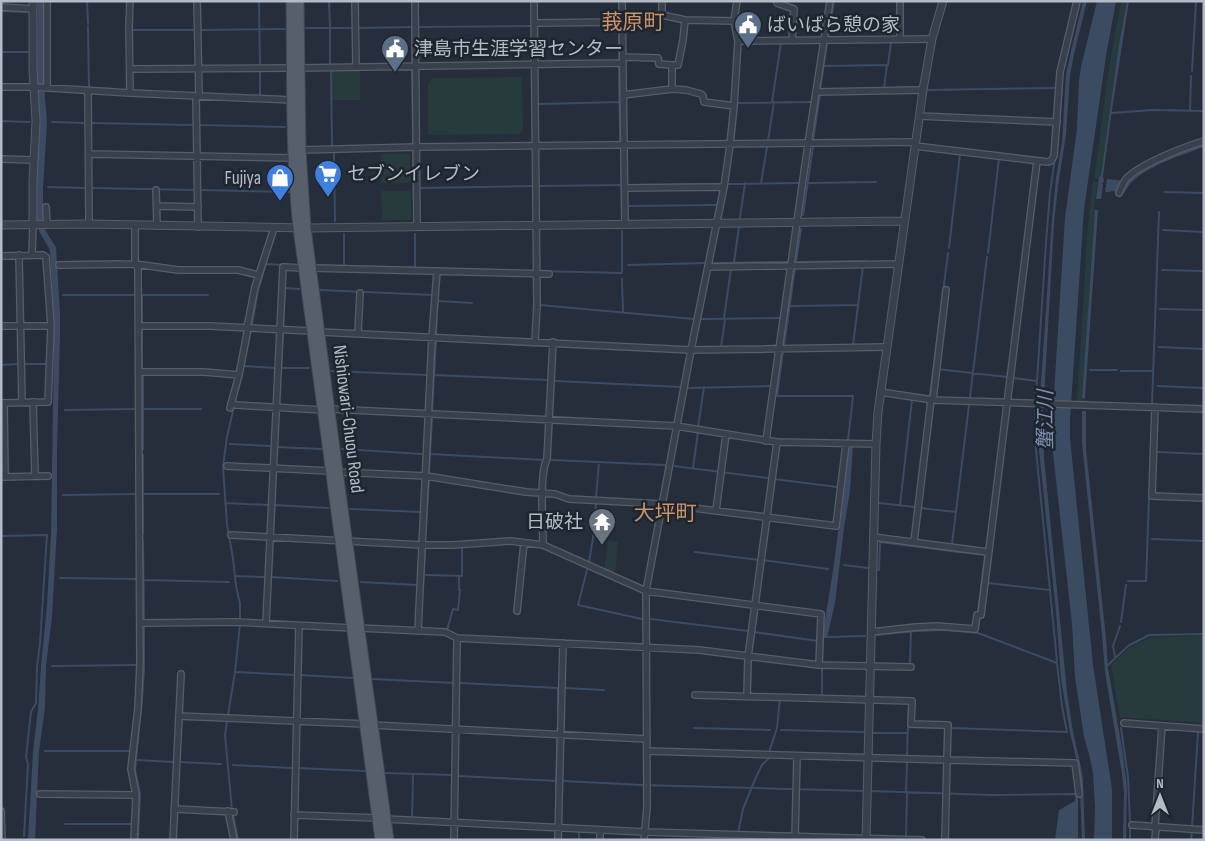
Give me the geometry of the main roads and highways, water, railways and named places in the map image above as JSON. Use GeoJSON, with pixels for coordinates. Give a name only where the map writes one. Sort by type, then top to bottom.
{"type":"FeatureCollection","features":[{"type":"Feature","properties":{"kind":"main road","name":"Nishiowari-Chuou Road"},"geometry":{"type":"LineString","coordinates":[[291,1],[301,150],[302,228]]}},
{"type":"Feature","properties":{"kind":"main road","name":"Nishiowari-Chuou Road"},"geometry":{"type":"LineString","coordinates":[[299,1],[296,68],[292,100],[293,158],[382,819],[389,840]]}},
{"type":"Feature","properties":{"kind":"main road","name":"Nishiowari-Chuou Road"},"geometry":{"type":"LineString","coordinates":[[380,840],[382,819]]}},
{"type":"Feature","properties":{"kind":"water"},"geometry":{"type":"Polygon","coordinates":[[[38,1],[44,1],[44,85],[47,123],[43,220],[45,230],[56,247],[60,337],[57,529],[52,617],[46,666],[45,708],[39,751],[35,840],[28,840],[33,752],[47,604],[51,535],[54,342],[50,250],[39,231],[36,219],[36,179],[40,121],[37,90],[38,1]]]}},
{"type":"Feature","properties":{"kind":"water"},"geometry":{"type":"Polygon","coordinates":[[[1083,1],[1087,1],[1070,75],[1066,135],[1054,224],[1044,398],[1040,398],[1052,218],[1062,142],[1066,74],[1083,1]]]}},
{"type":"Feature","properties":{"kind":"water"},"geometry":{"type":"Polygon","coordinates":[[[1097,1],[1116,1],[1106,56],[1084,209],[1070,438],[1093,665],[1112,789],[1112,840],[1094,840],[1093,773],[1084,737],[1075,677],[1072,624],[1053,453],[1052,426],[1065,217],[1077,129],[1079,80],[1097,1]]]}},
{"type":"Feature","properties":{"kind":"water"},"geometry":{"type":"Polygon","coordinates":[[[1127,1],[1129,1],[1112,110],[1103,176],[1104,181],[1101,199],[1096,199],[1099,177],[1101,176],[1119,44],[1127,1]]]}},
{"type":"Feature","properties":{"kind":"water"},"geometry":{"type":"Polygon","coordinates":[[[1204,143],[1204,147],[1167,161],[1140,175],[1124,193],[1105,192],[1107,179],[1126,181],[1154,163],[1204,143]]]}},
{"type":"Feature","properties":{"kind":"water"},"geometry":{"type":"Polygon","coordinates":[[[1095,210],[1098,210],[1085,398],[1082,398],[1095,210]]]}},
{"type":"Feature","properties":{"kind":"water"},"geometry":{"type":"Polygon","coordinates":[[[1039,410],[1043,410],[1044,458],[1067,692],[1083,778],[1085,840],[1082,840],[1077,762],[1061,679],[1039,450],[1039,410]]]}},
{"type":"Feature","properties":{"kind":"water"},"geometry":{"type":"Polygon","coordinates":[[[1082,411],[1086,411],[1086,449],[1108,668],[1127,787],[1126,840],[1123,840],[1124,793],[1122,774],[1105,672],[1082,443],[1082,411]]]}},
{"type":"Feature","properties":{"kind":"water"},"geometry":{"type":"Polygon","coordinates":[[[849,446],[853,446],[850,491],[835,603],[827,638],[824,638],[822,662],[822,638],[833,571],[849,446]]]}},
{"type":"Feature","properties":{"kind":"water"},"geometry":{"type":"Polygon","coordinates":[[[1078,798],[1078,838],[1055,840],[1059,810],[1078,798]]]}},
{"type":"Feature","properties":{"kind":"waterway"},"geometry":{"type":"LineString","coordinates":[[87,1],[88,24]]}},
{"type":"Feature","properties":{"kind":"waterway"},"geometry":{"type":"LineString","coordinates":[[200,1],[201,56]]}},
{"type":"Feature","properties":{"kind":"waterway"},"geometry":{"type":"LineString","coordinates":[[259,1],[260,66]]}},
{"type":"Feature","properties":{"kind":"waterway"},"geometry":{"type":"LineString","coordinates":[[329,1],[330,28]]}},
{"type":"Feature","properties":{"kind":"waterway"},"geometry":{"type":"LineString","coordinates":[[619,1],[619,20]]}},
{"type":"Feature","properties":{"kind":"waterway"},"geometry":{"type":"LineString","coordinates":[[828,38],[834,1]]}},
{"type":"Feature","properties":{"kind":"waterway"},"geometry":{"type":"LineString","coordinates":[[1192,71],[1196,1]]}},
{"type":"Feature","properties":{"kind":"waterway"},"geometry":{"type":"LineString","coordinates":[[1,11],[27,12]]}},
{"type":"Feature","properties":{"kind":"waterway"},"geometry":{"type":"LineString","coordinates":[[619,24],[619,61]]}},
{"type":"Feature","properties":{"kind":"waterway"},"geometry":{"type":"LineString","coordinates":[[417,27],[531,26]]}},
{"type":"Feature","properties":{"kind":"waterway"},"geometry":{"type":"LineString","coordinates":[[86,88],[89,87],[88,27]]}},
{"type":"Feature","properties":{"kind":"waterway"},"geometry":{"type":"LineString","coordinates":[[412,27],[412,61]]}},
{"type":"Feature","properties":{"kind":"waterway"},"geometry":{"type":"LineString","coordinates":[[358,28],[413,27]]}},
{"type":"Feature","properties":{"kind":"waterway"},"geometry":{"type":"LineString","coordinates":[[304,28],[353,28]]}},
{"type":"Feature","properties":{"kind":"waterway"},"geometry":{"type":"LineString","coordinates":[[330,28],[330,65]]}},
{"type":"Feature","properties":{"kind":"waterway"},"geometry":{"type":"LineString","coordinates":[[201,30],[285,29]]}},
{"type":"Feature","properties":{"kind":"waterway"},"geometry":{"type":"LineString","coordinates":[[132,30],[196,30]]}},
{"type":"Feature","properties":{"kind":"waterway"},"geometry":{"type":"LineString","coordinates":[[772,102],[781,43]]}},
{"type":"Feature","properties":{"kind":"waterway"},"geometry":{"type":"LineString","coordinates":[[820,90],[827,43]]}},
{"type":"Feature","properties":{"kind":"waterway"},"geometry":{"type":"LineString","coordinates":[[888,65],[891,43]]}},
{"type":"Feature","properties":{"kind":"waterway"},"geometry":{"type":"LineString","coordinates":[[1,52],[28,52]]}},
{"type":"Feature","properties":{"kind":"waterway"},"geometry":{"type":"LineString","coordinates":[[824,66],[887,65],[884,88],[914,87]]}},
{"type":"Feature","properties":{"kind":"waterway"},"geometry":{"type":"LineString","coordinates":[[619,67],[620,143]]}},
{"type":"Feature","properties":{"kind":"waterway"},"geometry":{"type":"LineString","coordinates":[[412,69],[413,144]]}},
{"type":"Feature","properties":{"kind":"waterway"},"geometry":{"type":"LineString","coordinates":[[260,70],[260,96]]}},
{"type":"Feature","properties":{"kind":"waterway"},"geometry":{"type":"LineString","coordinates":[[331,70],[332,146]]}},
{"type":"Feature","properties":{"kind":"waterway"},"geometry":{"type":"LineString","coordinates":[[1190,111],[1191,76]]}},
{"type":"Feature","properties":{"kind":"waterway"},"geometry":{"type":"LineString","coordinates":[[1059,131],[1062,83]]}},
{"type":"Feature","properties":{"kind":"waterway"},"geometry":{"type":"LineString","coordinates":[[927,90],[1056,88]]}},
{"type":"Feature","properties":{"kind":"waterway"},"geometry":{"type":"LineString","coordinates":[[813,141],[820,94]]}},
{"type":"Feature","properties":{"kind":"waterway"},"geometry":{"type":"LineString","coordinates":[[539,104],[620,102]]}},
{"type":"Feature","properties":{"kind":"waterway"},"geometry":{"type":"LineString","coordinates":[[768,141],[774,102]]}},
{"type":"Feature","properties":{"kind":"waterway"},"geometry":{"type":"LineString","coordinates":[[737,103],[812,102]]}},
{"type":"Feature","properties":{"kind":"waterway"},"geometry":{"type":"LineString","coordinates":[[1111,113],[1153,110],[1204,111]]}},
{"type":"Feature","properties":{"kind":"waterway"},"geometry":{"type":"LineString","coordinates":[[1,121],[30,122]]}},
{"type":"Feature","properties":{"kind":"waterway"},"geometry":{"type":"LineString","coordinates":[[52,122],[86,123]]}},
{"type":"Feature","properties":{"kind":"waterway"},"geometry":{"type":"LineString","coordinates":[[91,123],[194,125]]}},
{"type":"Feature","properties":{"kind":"waterway"},"geometry":{"type":"LineString","coordinates":[[199,125],[285,127]]}},
{"type":"Feature","properties":{"kind":"waterway"},"geometry":{"type":"LineString","coordinates":[[761,183],[767,147]]}},
{"type":"Feature","properties":{"kind":"waterway"},"geometry":{"type":"LineString","coordinates":[[803,215],[813,147]]}},
{"type":"Feature","properties":{"kind":"waterway"},"geometry":{"type":"LineString","coordinates":[[621,148],[622,217]]}},
{"type":"Feature","properties":{"kind":"waterway"},"geometry":{"type":"LineString","coordinates":[[413,152],[414,210]]}},
{"type":"Feature","properties":{"kind":"waterway"},"geometry":{"type":"LineString","coordinates":[[334,153],[335,221]]}},
{"type":"Feature","properties":{"kind":"waterway"},"geometry":{"type":"LineString","coordinates":[[949,248],[960,154]]}},
{"type":"Feature","properties":{"kind":"waterway"},"geometry":{"type":"LineString","coordinates":[[988,253],[999,158]]}},
{"type":"Feature","properties":{"kind":"waterway","name":"蟹江川"},"geometry":{"type":"LineString","coordinates":[[1036,397],[1046,242],[1055,158]]}},
{"type":"Feature","properties":{"kind":"waterway"},"geometry":{"type":"LineString","coordinates":[[809,183],[876,182]]}},
{"type":"Feature","properties":{"kind":"waterway"},"geometry":{"type":"LineString","coordinates":[[740,218],[745,183]]}},
{"type":"Feature","properties":{"kind":"waterway"},"geometry":{"type":"LineString","coordinates":[[727,184],[800,183]]}},
{"type":"Feature","properties":{"kind":"waterway"},"geometry":{"type":"LineString","coordinates":[[627,185],[721,184]]}},
{"type":"Feature","properties":{"kind":"waterway"},"geometry":{"type":"LineString","coordinates":[[539,186],[623,185]]}},
{"type":"Feature","properties":{"kind":"waterway"},"geometry":{"type":"LineString","coordinates":[[420,188],[533,186]]}},
{"type":"Feature","properties":{"kind":"waterway"},"geometry":{"type":"LineString","coordinates":[[48,187],[87,188]]}},
{"type":"Feature","properties":{"kind":"waterway"},"geometry":{"type":"LineString","coordinates":[[91,188],[195,190]]}},
{"type":"Feature","properties":{"kind":"waterway"},"geometry":{"type":"LineString","coordinates":[[200,190],[290,192]]}},
{"type":"Feature","properties":{"kind":"waterway"},"geometry":{"type":"LineString","coordinates":[[1165,192],[1204,193]]}},
{"type":"Feature","properties":{"kind":"waterway"},"geometry":{"type":"LineString","coordinates":[[627,206],[717,205]]}},
{"type":"Feature","properties":{"kind":"waterway"},"geometry":{"type":"LineString","coordinates":[[1152,404],[1159,212]]}},
{"type":"Feature","properties":{"kind":"waterway"},"geometry":{"type":"LineString","coordinates":[[734,262],[739,227]]}},
{"type":"Feature","properties":{"kind":"waterway"},"geometry":{"type":"LineString","coordinates":[[801,229],[796,262],[865,261]]}},
{"type":"Feature","properties":{"kind":"waterway"},"geometry":{"type":"LineString","coordinates":[[1163,230],[1204,232]]}},
{"type":"Feature","properties":{"kind":"waterway"},"geometry":{"type":"LineString","coordinates":[[539,271],[622,273],[622,231]]}},
{"type":"Feature","properties":{"kind":"waterway"},"geometry":{"type":"LineString","coordinates":[[344,234],[344,266]]}},
{"type":"Feature","properties":{"kind":"waterway"},"geometry":{"type":"LineString","coordinates":[[415,234],[415,267]]}},
{"type":"Feature","properties":{"kind":"waterway"},"geometry":{"type":"LineString","coordinates":[[930,395],[948,253]]}},
{"type":"Feature","properties":{"kind":"waterway"},"geometry":{"type":"LineString","coordinates":[[970,397],[987,257]]}},
{"type":"Feature","properties":{"kind":"waterway"},"geometry":{"type":"LineString","coordinates":[[61,262],[122,261]]}},
{"type":"Feature","properties":{"kind":"waterway"},"geometry":{"type":"LineString","coordinates":[[138,262],[189,267]]}},
{"type":"Feature","properties":{"kind":"waterway"},"geometry":{"type":"LineString","coordinates":[[712,263],[789,262]]}},
{"type":"Feature","properties":{"kind":"waterway"},"geometry":{"type":"LineString","coordinates":[[628,265],[706,263]]}},
{"type":"Feature","properties":{"kind":"waterway"},"geometry":{"type":"LineString","coordinates":[[252,324],[258,290],[266,264],[282,265]]}},
{"type":"Feature","properties":{"kind":"waterway"},"geometry":{"type":"LineString","coordinates":[[319,265],[535,271]]}},
{"type":"Feature","properties":{"kind":"waterway"},"geometry":{"type":"LineString","coordinates":[[853,345],[863,266]]}},
{"type":"Feature","properties":{"kind":"waterway"},"geometry":{"type":"LineString","coordinates":[[784,346],[795,268]]}},
{"type":"Feature","properties":{"kind":"waterway"},"geometry":{"type":"LineString","coordinates":[[724,318],[731,269]]}},
{"type":"Feature","properties":{"kind":"waterway"},"geometry":{"type":"LineString","coordinates":[[1162,270],[1204,271]]}},
{"type":"Feature","properties":{"kind":"waterway"},"geometry":{"type":"LineString","coordinates":[[622,279],[623,311]]}},
{"type":"Feature","properties":{"kind":"waterway"},"geometry":{"type":"LineString","coordinates":[[283,327],[285,288],[299,289]]}},
{"type":"Feature","properties":{"kind":"waterway"},"geometry":{"type":"LineString","coordinates":[[320,290],[433,295]]}},
{"type":"Feature","properties":{"kind":"waterway"},"geometry":{"type":"LineString","coordinates":[[63,295],[136,295]]}},
{"type":"Feature","properties":{"kind":"waterway"},"geometry":{"type":"LineString","coordinates":[[142,322],[142,295],[208,295]]}},
{"type":"Feature","properties":{"kind":"waterway"},"geometry":{"type":"LineString","coordinates":[[436,333],[438,295]]}},
{"type":"Feature","properties":{"kind":"waterway"},"geometry":{"type":"LineString","coordinates":[[438,301],[472,303]]}},
{"type":"Feature","properties":{"kind":"waterway"},"geometry":{"type":"LineString","coordinates":[[540,305],[694,319]]}},
{"type":"Feature","properties":{"kind":"waterway"},"geometry":{"type":"LineString","coordinates":[[790,306],[858,305]]}},
{"type":"Feature","properties":{"kind":"waterway"},"geometry":{"type":"LineString","coordinates":[[1160,309],[1204,310]]}},
{"type":"Feature","properties":{"kind":"waterway"},"geometry":{"type":"LineString","coordinates":[[701,319],[781,318]]}},
{"type":"Feature","properties":{"kind":"waterway"},"geometry":{"type":"LineString","coordinates":[[721,347],[725,319]]}},
{"type":"Feature","properties":{"kind":"waterway"},"geometry":{"type":"LineString","coordinates":[[142,330],[142,369]]}},
{"type":"Feature","properties":{"kind":"waterway"},"geometry":{"type":"LineString","coordinates":[[246,352],[251,330]]}},
{"type":"Feature","properties":{"kind":"waterway"},"geometry":{"type":"LineString","coordinates":[[281,370],[283,332]]}},
{"type":"Feature","properties":{"kind":"waterway"},"geometry":{"type":"LineString","coordinates":[[432,412],[436,340]]}},
{"type":"Feature","properties":{"kind":"waterway"},"geometry":{"type":"LineString","coordinates":[[1159,347],[1204,349]]}},
{"type":"Feature","properties":{"kind":"waterway"},"geometry":{"type":"LineString","coordinates":[[783,351],[777,396],[853,396],[848,440]]}},
{"type":"Feature","properties":{"kind":"waterway"},"geometry":{"type":"LineString","coordinates":[[1,365],[18,364]]}},
{"type":"Feature","properties":{"kind":"waterway"},"geometry":{"type":"LineString","coordinates":[[25,364],[47,364]]}},
{"type":"Feature","properties":{"kind":"waterway"},"geometry":{"type":"LineString","coordinates":[[243,366],[276,368]]}},
{"type":"Feature","properties":{"kind":"waterway"},"geometry":{"type":"LineString","coordinates":[[281,368],[309,368]]}},
{"type":"Feature","properties":{"kind":"waterway"},"geometry":{"type":"LineString","coordinates":[[937,369],[1007,377]]}},
{"type":"Feature","properties":{"kind":"waterway"},"geometry":{"type":"LineString","coordinates":[[1090,370],[1117,370]]}},
{"type":"Feature","properties":{"kind":"waterway"},"geometry":{"type":"LineString","coordinates":[[331,371],[427,375]]}},
{"type":"Feature","properties":{"kind":"waterway"},"geometry":{"type":"LineString","coordinates":[[1121,371],[1153,371]]}},
{"type":"Feature","properties":{"kind":"waterway"},"geometry":{"type":"LineString","coordinates":[[143,375],[143,449]]}},
{"type":"Feature","properties":{"kind":"waterway"},"geometry":{"type":"LineString","coordinates":[[434,375],[549,380]]}},
{"type":"Feature","properties":{"kind":"waterway","name":"蟹江川"},"geometry":{"type":"LineString","coordinates":[[1013,378],[1037,381]]}},
{"type":"Feature","properties":{"kind":"waterway"},"geometry":{"type":"LineString","coordinates":[[556,381],[681,387]]}},
{"type":"Feature","properties":{"kind":"waterway"},"geometry":{"type":"LineString","coordinates":[[688,388],[770,386]]}},
{"type":"Feature","properties":{"kind":"waterway"},"geometry":{"type":"LineString","coordinates":[[1158,386],[1204,388]]}},
{"type":"Feature","properties":{"kind":"waterway"},"geometry":{"type":"LineString","coordinates":[[698,427],[704,387]]}},
{"type":"Feature","properties":{"kind":"waterway"},"geometry":{"type":"LineString","coordinates":[[906,393],[928,396]]}},
{"type":"Feature","properties":{"kind":"waterway"},"geometry":{"type":"LineString","coordinates":[[232,810],[225,735],[235,672],[240,604],[227,525],[223,466],[227,437],[236,398]]}},
{"type":"Feature","properties":{"kind":"waterway"},"geometry":{"type":"LineString","coordinates":[[900,505],[912,400]]}},
{"type":"Feature","properties":{"kind":"waterway"},"geometry":{"type":"LineString","coordinates":[[952,544],[969,405]]}},
{"type":"Feature","properties":{"kind":"waterway"},"geometry":{"type":"LineString","coordinates":[[65,410],[136,409]]}},
{"type":"Feature","properties":{"kind":"waterway"},"geometry":{"type":"LineString","coordinates":[[144,409],[201,409]]}},
{"type":"Feature","properties":{"kind":"waterway","name":"蟹江川"},"geometry":{"type":"LineString","coordinates":[[1035,410],[1036,450],[1057,661]]}},
{"type":"Feature","properties":{"kind":"waterway"},"geometry":{"type":"LineString","coordinates":[[429,473],[432,419]]}},
{"type":"Feature","properties":{"kind":"waterway"},"geometry":{"type":"LineString","coordinates":[[693,468],[698,432]]}},
{"type":"Feature","properties":{"kind":"waterway"},"geometry":{"type":"LineString","coordinates":[[230,444],[271,446]]}},
{"type":"Feature","properties":{"kind":"waterway"},"geometry":{"type":"LineString","coordinates":[[277,447],[321,449]]}},
{"type":"Feature","properties":{"kind":"waterway"},"geometry":{"type":"LineString","coordinates":[[342,449],[423,454]]}},
{"type":"Feature","properties":{"kind":"waterway"},"geometry":{"type":"LineString","coordinates":[[1156,452],[1204,454]]}},
{"type":"Feature","properties":{"kind":"waterway"},"geometry":{"type":"LineString","coordinates":[[430,454],[544,460]]}},
{"type":"Feature","properties":{"kind":"waterway"},"geometry":{"type":"LineString","coordinates":[[143,455],[143,534]]}},
{"type":"Feature","properties":{"kind":"waterway"},"geometry":{"type":"LineString","coordinates":[[552,460],[665,465]]}},
{"type":"Feature","properties":{"kind":"waterway"},"geometry":{"type":"LineString","coordinates":[[596,498],[599,462]]}},
{"type":"Feature","properties":{"kind":"waterway"},"geometry":{"type":"LineString","coordinates":[[674,466],[768,478]]}},
{"type":"Feature","properties":{"kind":"waterway"},"geometry":{"type":"LineString","coordinates":[[774,479],[837,487]]}},
{"type":"Feature","properties":{"kind":"waterway"},"geometry":{"type":"LineString","coordinates":[[425,540],[429,480]]}},
{"type":"Feature","properties":{"kind":"waterway"},"geometry":{"type":"LineString","coordinates":[[63,495],[136,494]]}},
{"type":"Feature","properties":{"kind":"waterway"},"geometry":{"type":"LineString","coordinates":[[143,494],[219,494]]}},
{"type":"Feature","properties":{"kind":"waterway"},"geometry":{"type":"LineString","coordinates":[[1128,581],[1146,581],[1149,498]]}},
{"type":"Feature","properties":{"kind":"waterway"},"geometry":{"type":"LineString","coordinates":[[225,503],[270,505]]}},
{"type":"Feature","properties":{"kind":"waterway"},"geometry":{"type":"LineString","coordinates":[[589,562],[596,503]]}},
{"type":"Feature","properties":{"kind":"waterway"},"geometry":{"type":"LineString","coordinates":[[879,503],[915,507]]}},
{"type":"Feature","properties":{"kind":"waterway"},"geometry":{"type":"LineString","coordinates":[[274,505],[328,508]]}},
{"type":"Feature","properties":{"kind":"waterway"},"geometry":{"type":"LineString","coordinates":[[920,508],[956,512]]}},
{"type":"Feature","properties":{"kind":"waterway"},"geometry":{"type":"LineString","coordinates":[[350,509],[421,512]]}},
{"type":"Feature","properties":{"kind":"waterway"},"geometry":{"type":"LineString","coordinates":[[1,536],[47,535],[36,703],[31,712],[26,757],[28,764],[24,836]]}},
{"type":"Feature","properties":{"kind":"waterway"},"geometry":{"type":"LineString","coordinates":[[1152,539],[1204,541]]}},
{"type":"Feature","properties":{"kind":"waterway"},"geometry":{"type":"LineString","coordinates":[[143,541],[144,618]]}},
{"type":"Feature","properties":{"kind":"waterway"},"geometry":{"type":"LineString","coordinates":[[878,570],[880,542],[952,550]]}},
{"type":"Feature","properties":{"kind":"waterway"},"geometry":{"type":"LineString","coordinates":[[426,575],[462,576],[462,547]]}},
{"type":"Feature","properties":{"kind":"waterway"},"geometry":{"type":"LineString","coordinates":[[423,586],[425,549]]}},
{"type":"Feature","properties":{"kind":"waterway"},"geometry":{"type":"LineString","coordinates":[[951,551],[985,555],[978,612]]}},
{"type":"Feature","properties":{"kind":"waterway"},"geometry":{"type":"LineString","coordinates":[[695,552],[759,560]]}},
{"type":"Feature","properties":{"kind":"waterway"},"geometry":{"type":"LineString","coordinates":[[763,560],[828,569]]}},
{"type":"Feature","properties":{"kind":"waterway"},"geometry":{"type":"LineString","coordinates":[[844,565],[868,568]]}},
{"type":"Feature","properties":{"kind":"waterway"},"geometry":{"type":"LineString","coordinates":[[587,570],[578,605],[642,619]]}},
{"type":"Feature","properties":{"kind":"waterway"},"geometry":{"type":"LineString","coordinates":[[235,576],[265,577]]}},
{"type":"Feature","properties":{"kind":"waterway"},"geometry":{"type":"LineString","coordinates":[[447,630],[453,609],[458,610],[459,576]]}},
{"type":"Feature","properties":{"kind":"waterway"},"geometry":{"type":"LineString","coordinates":[[271,577],[337,581]]}},
{"type":"Feature","properties":{"kind":"waterway"},"geometry":{"type":"LineString","coordinates":[[60,578],[137,579]]}},
{"type":"Feature","properties":{"kind":"waterway"},"geometry":{"type":"LineString","coordinates":[[144,580],[229,582]]}},
{"type":"Feature","properties":{"kind":"waterway"},"geometry":{"type":"LineString","coordinates":[[361,582],[417,585]]}},
{"type":"Feature","properties":{"kind":"waterway"},"geometry":{"type":"LineString","coordinates":[[988,583],[1050,590]]}},
{"type":"Feature","properties":{"kind":"waterway"},"geometry":{"type":"LineString","coordinates":[[1121,622],[1126,585]]}},
{"type":"Feature","properties":{"kind":"waterway"},"geometry":{"type":"LineString","coordinates":[[751,654],[757,612]]}},
{"type":"Feature","properties":{"kind":"waterway"},"geometry":{"type":"LineString","coordinates":[[651,619],[748,631]]}},
{"type":"Feature","properties":{"kind":"waterway"},"geometry":{"type":"LineString","coordinates":[[1115,657],[1113,646],[1120,626]]}},
{"type":"Feature","properties":{"kind":"waterway"},"geometry":{"type":"LineString","coordinates":[[136,760],[144,670],[144,627]]}},
{"type":"Feature","properties":{"kind":"waterway"},"geometry":{"type":"LineString","coordinates":[[875,635],[946,630],[978,633],[1057,663],[1067,732],[951,728]]}},
{"type":"Feature","properties":{"kind":"waterway"},"geometry":{"type":"LineString","coordinates":[[910,665],[911,631]]}},
{"type":"Feature","properties":{"kind":"waterway"},"geometry":{"type":"LineString","coordinates":[[754,632],[818,641]]}},
{"type":"Feature","properties":{"kind":"waterway"},"geometry":{"type":"LineString","coordinates":[[1107,666],[1128,646],[1149,635],[1204,634]]}},
{"type":"Feature","properties":{"kind":"waterway"},"geometry":{"type":"LineString","coordinates":[[826,637],[865,636]]}},
{"type":"Feature","properties":{"kind":"waterway"},"geometry":{"type":"LineString","coordinates":[[751,661],[750,693],[752,694]]}},
{"type":"Feature","properties":{"kind":"waterway"},"geometry":{"type":"LineString","coordinates":[[52,666],[137,665]]}},
{"type":"Feature","properties":{"kind":"waterway"},"geometry":{"type":"LineString","coordinates":[[820,696],[822,696],[822,666]]}},
{"type":"Feature","properties":{"kind":"waterway"},"geometry":{"type":"LineString","coordinates":[[235,672],[295,675]]}},
{"type":"Feature","properties":{"kind":"waterway"},"geometry":{"type":"LineString","coordinates":[[300,675],[353,678]]}},
{"type":"Feature","properties":{"kind":"waterway"},"geometry":{"type":"LineString","coordinates":[[373,679],[455,683]]}},
{"type":"Feature","properties":{"kind":"waterway"},"geometry":{"type":"LineString","coordinates":[[460,683],[558,688],[558,730]]}},
{"type":"Feature","properties":{"kind":"waterway"},"geometry":{"type":"LineString","coordinates":[[564,688],[604,690]]}},
{"type":"Feature","properties":{"kind":"waterway"},"geometry":{"type":"LineString","coordinates":[[738,833],[743,809],[756,777],[762,765],[769,758],[769,752],[777,728],[780,698]]}},
{"type":"Feature","properties":{"kind":"waterway"},"geometry":{"type":"LineString","coordinates":[[909,707],[909,715]]}},
{"type":"Feature","properties":{"kind":"waterway"},"geometry":{"type":"LineString","coordinates":[[907,755],[908,724]]}},
{"type":"Feature","properties":{"kind":"waterway"},"geometry":{"type":"LineString","coordinates":[[908,727],[943,728]]}},
{"type":"Feature","properties":{"kind":"waterway"},"geometry":{"type":"LineString","coordinates":[[694,728],[770,730]]}},
{"type":"Feature","properties":{"kind":"waterway"},"geometry":{"type":"LineString","coordinates":[[1121,728],[1128,777],[1130,822]]}},
{"type":"Feature","properties":{"kind":"waterway"},"geometry":{"type":"LineString","coordinates":[[781,730],[863,732]]}},
{"type":"Feature","properties":{"kind":"waterway"},"geometry":{"type":"LineString","coordinates":[[1192,827],[1198,732]]}},
{"type":"Feature","properties":{"kind":"waterway"},"geometry":{"type":"LineString","coordinates":[[873,733],[908,733]]}},
{"type":"Feature","properties":{"kind":"waterway"},"geometry":{"type":"LineString","coordinates":[[556,791],[557,739]]}},
{"type":"Feature","properties":{"kind":"waterway"},"geometry":{"type":"LineString","coordinates":[[45,751],[129,751]]}},
{"type":"Feature","properties":{"kind":"waterway"},"geometry":{"type":"LineString","coordinates":[[138,840],[140,793],[135,770],[136,760],[174,762]]}},
{"type":"Feature","properties":{"kind":"waterway"},"geometry":{"type":"LineString","coordinates":[[179,762],[221,764]]}},
{"type":"Feature","properties":{"kind":"waterway"},"geometry":{"type":"LineString","coordinates":[[906,792],[907,762]]}},
{"type":"Feature","properties":{"kind":"waterway"},"geometry":{"type":"LineString","coordinates":[[233,765],[292,768]]}},
{"type":"Feature","properties":{"kind":"waterway"},"geometry":{"type":"LineString","coordinates":[[298,768],[365,771]]}},
{"type":"Feature","properties":{"kind":"waterway"},"geometry":{"type":"LineString","coordinates":[[385,773],[452,775]]}},
{"type":"Feature","properties":{"kind":"waterway"},"geometry":{"type":"LineString","coordinates":[[412,818],[413,776]]}},
{"type":"Feature","properties":{"kind":"waterway"},"geometry":{"type":"LineString","coordinates":[[458,776],[558,781]]}},
{"type":"Feature","properties":{"kind":"waterway"},"geometry":{"type":"LineString","coordinates":[[563,781],[865,791]]}},
{"type":"Feature","properties":{"kind":"waterway"},"geometry":{"type":"LineString","coordinates":[[870,791],[991,795],[1077,794],[1076,800]]}},
{"type":"Feature","properties":{"kind":"waterway"},"geometry":{"type":"LineString","coordinates":[[178,792],[178,806]]}},
{"type":"Feature","properties":{"kind":"waterway"},"geometry":{"type":"LineString","coordinates":[[906,837],[907,792]]}},
{"type":"Feature","properties":{"kind":"waterway"},"geometry":{"type":"LineString","coordinates":[[233,814],[238,840]]}},
{"type":"Feature","properties":{"kind":"waterway"},"geometry":{"type":"LineString","coordinates":[[65,824],[131,824]]}},
{"type":"Feature","properties":{"kind":"waterway"},"geometry":{"type":"LineString","coordinates":[[1130,829],[1130,840]]}},
{"type":"Feature","properties":{"kind":"waterway"},"geometry":{"type":"LineString","coordinates":[[555,830],[555,840]]}},
{"type":"Feature","properties":{"kind":"waterway"},"geometry":{"type":"LineString","coordinates":[[579,831],[579,840]]}},
{"type":"Feature","properties":{"kind":"waterway"},"geometry":{"type":"LineString","coordinates":[[1191,840],[1192,831]]}},
{"type":"Feature","properties":{"kind":"place","name":"ばいばら憩の家"},"geometry":{"type":"Point","coordinates":[748,49]}},
{"type":"Feature","properties":{"kind":"place","name":"津島市生涯学習センター"},"geometry":{"type":"Point","coordinates":[395,73]}},
{"type":"Feature","properties":{"kind":"place","name":"セブンイレブン"},"geometry":{"type":"Point","coordinates":[328,198]}},
{"type":"Feature","properties":{"kind":"place","name":"Fujiya"},"geometry":{"type":"Point","coordinates":[280,202]}},
{"type":"Feature","properties":{"kind":"place","name":"日破社"},"geometry":{"type":"Point","coordinates":[602,546]}},
{"type":"Feature","properties":{"kind":"district","name":"莪原町"},"geometry":{"type":"Point","coordinates":[633,22]}},
{"type":"Feature","properties":{"kind":"district","name":"大坪町"},"geometry":{"type":"Point","coordinates":[665,513]}}]}
